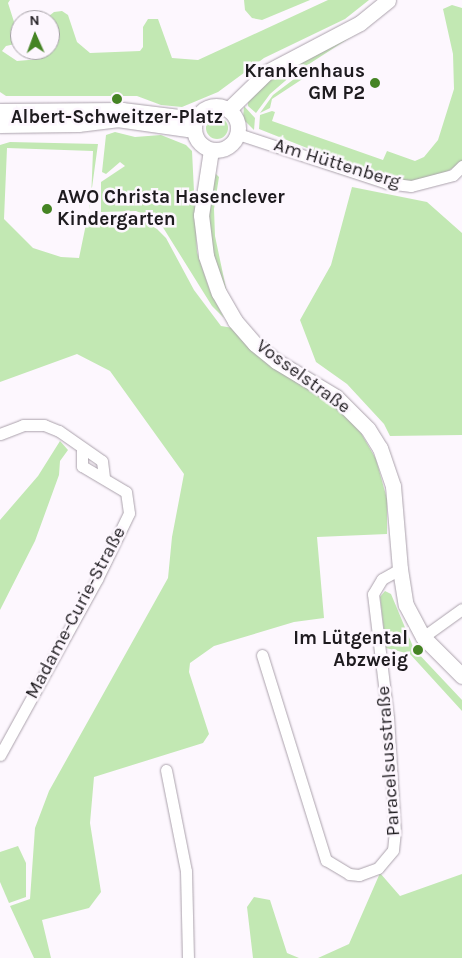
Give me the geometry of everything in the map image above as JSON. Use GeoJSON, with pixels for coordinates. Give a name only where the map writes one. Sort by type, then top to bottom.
{"type":"FeatureCollection","features":[{"type":"Feature","properties":{"kind":"street"},"geometry":{"type":"LineString","coordinates":[[229,109],[267,72],[360,23],[388,0]]}},
{"type":"Feature","properties":{"kind":"street"},"geometry":{"type":"LineString","coordinates":[[212,106],[229,109],[238,121],[238,134],[227,147],[211,150],[199,142],[195,125],[202,110],[212,106]]}},
{"type":"Feature","properties":{"kind":"street"},"geometry":{"type":"LineString","coordinates":[[0,111],[122,110],[195,125]]}},
{"type":"Feature","properties":{"kind":"street"},"geometry":{"type":"LineString","coordinates":[[0,124],[78,124],[117,120],[195,125]]}},
{"type":"Feature","properties":{"kind":"street","name":"Am Hüttenberg"},"geometry":{"type":"LineString","coordinates":[[238,134],[387,183],[411,186],[445,178],[462,166]]}},
{"type":"Feature","properties":{"kind":"street","name":"Vosselstraße"},"geometry":{"type":"LineString","coordinates":[[211,150],[200,215],[206,256],[219,293],[235,321],[256,344],[276,361],[336,398],[368,429],[383,454],[394,486],[400,569],[406,605],[423,637],[462,676]]}},
{"type":"Feature","properties":{"kind":"street","name":"Madame-Curie-Straße"},"geometry":{"type":"LineString","coordinates":[[0,434],[23,425],[44,425],[59,431],[82,449],[82,466],[126,492],[130,512],[97,579],[0,755]]}},
{"type":"Feature","properties":{"kind":"street","name":"Paracelsusstraße"},"geometry":{"type":"LineString","coordinates":[[262,655],[326,860],[349,874],[369,873],[378,868],[393,850],[395,832],[388,718],[373,594],[382,579],[400,569]]}},
{"type":"Feature","properties":{"kind":"street"},"geometry":{"type":"LineString","coordinates":[[423,637],[462,609]]}},
{"type":"Feature","properties":{"kind":"street"},"geometry":{"type":"LineString","coordinates":[[166,770],[186,871],[188,958]]}},
{"type":"Feature","properties":{"kind":"green space"},"geometry":{"type":"Polygon","coordinates":[[[0,0],[10,0],[8,3],[10,10],[10,45],[6,46],[2,51],[10,56],[10,60],[17,61],[60,60],[60,11],[68,15],[77,42],[90,53],[140,51],[143,47],[143,27],[148,19],[158,19],[172,58],[198,60],[328,0],[369,0],[345,19],[264,58],[218,92],[182,107],[161,105],[137,96],[6,96],[0,92],[0,0]]]}},
{"type":"Feature","properties":{"kind":"green space"},"geometry":{"type":"Polygon","coordinates":[[[244,0],[310,0],[262,20],[252,18],[245,10],[244,0]]]}},
{"type":"Feature","properties":{"kind":"green space"},"geometry":{"type":"Polygon","coordinates":[[[452,5],[462,8],[462,161],[456,166],[443,174],[414,182],[388,180],[259,129],[260,115],[272,111],[275,112],[272,121],[383,160],[387,151],[415,161],[424,157],[438,140],[454,89],[453,54],[443,9],[452,5]]]}},
{"type":"Feature","properties":{"kind":"green space"},"geometry":{"type":"Polygon","coordinates":[[[354,35],[292,75],[270,94],[256,113],[248,106],[248,100],[275,76],[354,35]]]}},
{"type":"Feature","properties":{"kind":"green space"},"geometry":{"type":"Polygon","coordinates":[[[302,73],[304,78],[272,99],[270,108],[260,113],[273,95],[302,73]]]}},
{"type":"Feature","properties":{"kind":"green space"},"geometry":{"type":"Polygon","coordinates":[[[244,106],[255,118],[254,130],[243,119],[244,106]]]}},
{"type":"Feature","properties":{"kind":"green space"},"geometry":{"type":"Polygon","coordinates":[[[217,117],[225,120],[228,128],[225,136],[217,139],[209,136],[206,128],[209,120],[217,117]]]}},
{"type":"Feature","properties":{"kind":"green space"},"geometry":{"type":"Polygon","coordinates":[[[115,132],[135,137],[161,135],[186,145],[192,151],[197,252],[210,291],[224,318],[212,306],[159,221],[136,211],[101,212],[101,182],[125,166],[120,162],[106,174],[102,172],[106,135],[115,132]]]}},
{"type":"Feature","properties":{"kind":"green space"},"geometry":{"type":"Polygon","coordinates":[[[10,142],[98,144],[91,193],[93,151],[7,148],[4,219],[33,248],[61,257],[79,258],[89,210],[87,224],[95,226],[104,220],[125,218],[141,220],[157,229],[166,238],[194,290],[221,326],[233,328],[338,408],[361,433],[376,459],[387,499],[387,534],[317,537],[324,618],[294,622],[214,646],[190,663],[189,672],[209,734],[203,743],[94,777],[90,823],[101,892],[89,908],[42,920],[51,958],[34,958],[10,906],[30,899],[35,828],[49,791],[168,578],[172,537],[184,474],[110,371],[77,354],[0,382],[0,145],[10,142]]]}},
{"type":"Feature","properties":{"kind":"green space"},"geometry":{"type":"Polygon","coordinates":[[[214,172],[219,177],[214,209],[215,236],[227,293],[212,251],[208,221],[214,172]]]}},
{"type":"Feature","properties":{"kind":"green space"},"geometry":{"type":"Polygon","coordinates":[[[352,187],[427,202],[462,233],[462,435],[390,436],[384,424],[347,384],[316,362],[300,320],[331,265],[352,187]]]}},
{"type":"Feature","properties":{"kind":"green space"},"geometry":{"type":"Polygon","coordinates":[[[60,441],[68,450],[60,461],[59,475],[35,541],[0,610],[0,520],[38,476],[60,441]]]}},
{"type":"Feature","properties":{"kind":"green space"},"geometry":{"type":"Polygon","coordinates":[[[385,591],[391,594],[414,649],[462,700],[462,711],[410,654],[386,648],[380,597],[385,591]]]}},
{"type":"Feature","properties":{"kind":"green space"},"geometry":{"type":"Polygon","coordinates":[[[18,846],[26,863],[26,897],[9,903],[0,882],[0,852],[18,846]]]}},
{"type":"Feature","properties":{"kind":"green space"},"geometry":{"type":"Polygon","coordinates":[[[380,873],[400,896],[462,874],[462,958],[318,958],[349,944],[380,873]]]}},
{"type":"Feature","properties":{"kind":"green space"},"geometry":{"type":"Polygon","coordinates":[[[254,897],[270,900],[287,953],[299,958],[253,958],[247,907],[254,897]]]}},
{"type":"Feature","properties":{"kind":"place","name":"Krankenhaus GM P2"},"geometry":{"type":"Point","coordinates":[375,83]}},
{"type":"Feature","properties":{"kind":"place","name":"Albert-Schweitzer-Platz"},"geometry":{"type":"Point","coordinates":[117,99]}},
{"type":"Feature","properties":{"kind":"place","name":"AWO Christa Hasenclever Kindergarten"},"geometry":{"type":"Point","coordinates":[47,209]}},
{"type":"Feature","properties":{"kind":"place","name":"Im Lütgental Abzweig"},"geometry":{"type":"Point","coordinates":[418,650]}}]}
